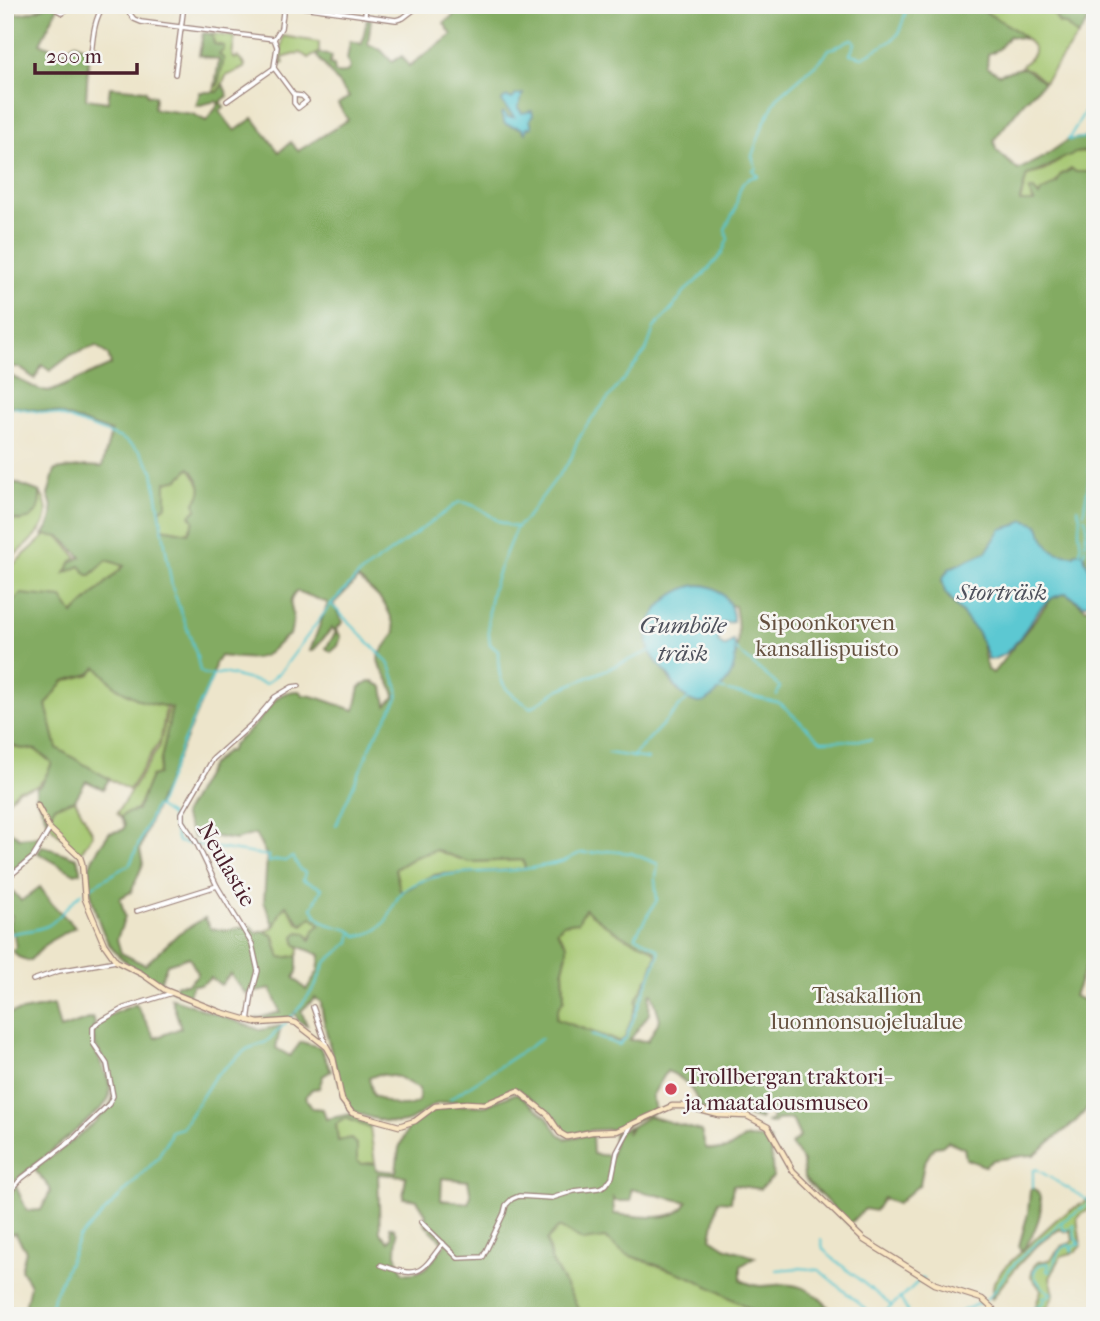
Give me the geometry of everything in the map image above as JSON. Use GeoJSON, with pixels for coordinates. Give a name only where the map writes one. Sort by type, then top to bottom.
{"type":"FeatureCollection","features":[{"type":"Feature","properties":{"kind":"street"},"geometry":{"type":"LineString","coordinates":[[59,5],[57,10],[63,13],[67,5]]}},
{"type":"Feature","properties":{"kind":"street"},"geometry":{"type":"LineString","coordinates":[[92,53],[96,23],[104,5]]}},
{"type":"Feature","properties":{"kind":"street"},"geometry":{"type":"LineString","coordinates":[[122,5],[137,21],[274,38]]}},
{"type":"Feature","properties":{"kind":"street"},"geometry":{"type":"LineString","coordinates":[[175,74],[184,5]]}},
{"type":"Feature","properties":{"kind":"street"},"geometry":{"type":"LineString","coordinates":[[274,38],[281,29],[286,5],[401,19],[420,5]]}},
{"type":"Feature","properties":{"kind":"street"},"geometry":{"type":"LineString","coordinates":[[365,15],[366,5]]}},
{"type":"Feature","properties":{"kind":"street"},"geometry":{"type":"LineString","coordinates":[[274,38],[277,47],[274,68],[294,95]]}},
{"type":"Feature","properties":{"kind":"street"},"geometry":{"type":"LineString","coordinates":[[227,101],[274,68]]}},
{"type":"Feature","properties":{"kind":"street","name":"Neulastie"},"geometry":{"type":"LineString","coordinates":[[248,1021],[258,971],[257,961],[248,935],[217,886],[182,821],[181,813],[207,767],[253,723],[268,703],[282,692],[299,686]]}},
{"type":"Feature","properties":{"kind":"street"},"geometry":{"type":"LineString","coordinates":[[37,805],[50,829],[80,857],[86,904],[104,944],[116,961],[172,993],[248,1021],[289,1021],[327,1047]]}},
{"type":"Feature","properties":{"kind":"street"},"geometry":{"type":"LineString","coordinates":[[5,880],[33,857],[50,829]]}},
{"type":"Feature","properties":{"kind":"street"},"geometry":{"type":"LineString","coordinates":[[137,911],[217,886]]}},
{"type":"Feature","properties":{"kind":"street"},"geometry":{"type":"LineString","coordinates":[[33,980],[59,971],[116,961]]}},
{"type":"Feature","properties":{"kind":"street"},"geometry":{"type":"LineString","coordinates":[[5,1208],[13,1188],[22,1178],[72,1140],[109,1104],[113,1096],[107,1064],[93,1043],[93,1028],[96,1024],[124,1008],[172,993]]}},
{"type":"Feature","properties":{"kind":"street"},"geometry":{"type":"LineString","coordinates":[[313,1007],[332,1058],[342,1100],[348,1109],[358,1115],[390,1125],[410,1124],[431,1108],[442,1104],[485,1104],[518,1091],[548,1115],[560,1133],[566,1137],[617,1131],[667,1107],[679,1106],[719,1115],[741,1115],[764,1124],[771,1131],[793,1171],[864,1240],[935,1284],[982,1299],[993,1308],[997,1316]]}},
{"type":"Feature","properties":{"kind":"street"},"geometry":{"type":"LineString","coordinates":[[421,1222],[458,1258],[483,1257],[506,1205],[512,1199],[519,1196],[552,1199],[574,1191],[606,1185],[612,1177],[617,1152],[632,1124]]}},
{"type":"Feature","properties":{"kind":"street"},"geometry":{"type":"LineString","coordinates":[[381,1265],[412,1273],[423,1270],[443,1243]]}},
{"type":"Feature","properties":{"kind":"green space"},"geometry":{"type":"Polygon","coordinates":[[[59,5],[40,43],[62,53],[75,43],[89,49],[86,99],[108,102],[110,87],[145,90],[148,95],[155,96],[154,109],[193,114],[206,121],[219,104],[216,101],[196,106],[200,92],[218,92],[223,84],[228,96],[220,102],[224,107],[219,111],[235,131],[253,118],[279,152],[291,142],[298,151],[348,120],[338,104],[349,97],[316,55],[319,53],[332,56],[329,64],[334,65],[335,73],[347,71],[350,68],[347,59],[350,41],[362,44],[367,19],[371,19],[368,44],[381,50],[392,62],[402,56],[409,66],[452,35],[444,23],[466,5],[474,15],[487,5],[974,5],[1008,25],[1025,39],[1009,36],[999,49],[988,54],[987,67],[999,74],[1024,68],[1044,82],[994,140],[996,150],[1018,170],[1068,140],[1095,136],[1095,152],[1076,153],[1027,175],[1020,202],[1034,202],[1029,191],[1033,189],[1039,196],[1057,183],[1060,175],[1072,169],[1076,172],[1095,172],[1095,578],[1084,553],[1077,552],[1074,555],[1054,551],[1047,544],[1038,525],[1016,525],[1001,530],[986,552],[950,568],[942,579],[946,594],[977,631],[987,670],[993,673],[1052,598],[1066,593],[1085,608],[1095,610],[1095,953],[1090,956],[1074,996],[1095,1005],[1095,1032],[1087,1054],[1095,1061],[1095,1100],[1076,1121],[1034,1155],[993,1160],[985,1166],[966,1159],[964,1148],[948,1141],[942,1146],[934,1147],[924,1163],[920,1184],[897,1204],[883,1198],[875,1211],[865,1209],[849,1224],[804,1178],[803,1162],[791,1144],[800,1137],[792,1119],[776,1120],[776,1123],[769,1124],[767,1122],[772,1120],[773,1113],[767,1103],[756,1107],[760,1120],[701,1108],[688,1085],[667,1071],[652,1096],[655,1111],[616,1129],[567,1135],[549,1114],[518,1089],[482,1102],[440,1103],[409,1121],[393,1123],[366,1116],[351,1109],[347,1103],[333,1058],[321,1002],[315,998],[301,1011],[307,1025],[298,1021],[295,1012],[291,1018],[258,1022],[255,1019],[280,1012],[271,989],[246,994],[230,974],[221,985],[211,978],[200,985],[193,985],[188,996],[172,991],[177,984],[188,984],[198,974],[189,957],[167,964],[161,980],[163,986],[117,954],[111,947],[96,913],[90,887],[90,866],[109,833],[123,830],[125,825],[121,818],[124,814],[137,810],[151,776],[158,774],[172,708],[141,701],[117,688],[97,667],[90,674],[64,681],[46,705],[57,748],[109,779],[103,789],[86,781],[75,800],[55,806],[47,820],[36,797],[36,788],[42,784],[52,763],[36,750],[17,748],[5,738],[5,608],[21,594],[62,598],[73,614],[124,566],[107,560],[91,575],[87,575],[80,566],[65,573],[72,561],[81,557],[61,537],[43,535],[52,516],[48,495],[55,470],[102,467],[111,432],[57,413],[5,405],[5,373],[40,390],[52,391],[111,365],[108,355],[96,346],[71,355],[50,371],[42,365],[35,379],[20,368],[5,365],[5,14],[59,5]],[[522,96],[502,102],[514,117],[508,117],[504,121],[505,124],[523,131],[531,123],[526,114],[518,108],[522,96]],[[190,468],[179,479],[166,482],[166,506],[160,509],[162,528],[188,533],[194,521],[190,515],[196,510],[195,502],[201,489],[198,481],[190,468]],[[358,579],[333,604],[343,622],[336,629],[341,637],[338,646],[331,652],[326,648],[336,632],[332,628],[313,651],[310,651],[328,603],[297,591],[291,601],[293,617],[290,635],[270,652],[257,658],[220,656],[147,828],[140,850],[143,864],[131,892],[120,898],[125,917],[117,939],[121,953],[145,965],[179,933],[205,918],[211,929],[229,930],[251,926],[256,933],[265,931],[273,936],[280,958],[297,956],[297,972],[294,978],[306,990],[318,971],[320,955],[296,945],[294,936],[299,932],[306,933],[310,940],[314,930],[320,925],[312,917],[302,925],[286,905],[274,927],[264,901],[267,856],[255,834],[235,840],[205,835],[194,838],[183,815],[211,765],[227,751],[230,752],[236,742],[283,694],[299,691],[303,695],[315,696],[355,710],[360,687],[372,681],[383,687],[386,705],[395,697],[378,660],[395,632],[393,623],[382,602],[358,579]],[[699,585],[684,589],[667,601],[653,618],[666,673],[677,690],[703,702],[723,684],[734,660],[738,632],[735,606],[730,605],[721,593],[709,586],[699,585]],[[436,850],[415,857],[395,869],[402,892],[433,875],[525,869],[523,860],[469,862],[436,850]],[[585,909],[578,922],[563,924],[557,931],[567,945],[563,969],[564,999],[556,1019],[620,1042],[625,1038],[637,998],[650,975],[657,954],[647,946],[627,938],[585,909]],[[652,993],[649,1014],[630,1040],[648,1041],[660,1019],[652,993]],[[379,1074],[369,1078],[373,1095],[390,1103],[407,1106],[419,1101],[419,1089],[398,1077],[379,1074]]]}},
{"type":"Feature","properties":{"kind":"green space"},"geometry":{"type":"Polygon","coordinates":[[[974,5],[1042,5],[1055,15],[1059,23],[1065,24],[1078,36],[1044,82],[1030,70],[1020,68],[1033,55],[1032,45],[974,5]]]}},
{"type":"Feature","properties":{"kind":"green space"},"geometry":{"type":"Polygon","coordinates":[[[1042,5],[1087,5],[1095,11],[1078,36],[1065,24],[1059,23],[1042,5]]]}},
{"type":"Feature","properties":{"kind":"green space"},"geometry":{"type":"Polygon","coordinates":[[[203,33],[212,34],[214,44],[224,46],[224,50],[219,54],[224,59],[218,85],[215,86],[219,60],[199,55],[203,33]]]}},
{"type":"Feature","properties":{"kind":"green space"},"geometry":{"type":"Polygon","coordinates":[[[212,34],[235,37],[232,55],[245,65],[226,76],[219,92],[214,93],[215,86],[218,85],[219,54],[224,46],[214,44],[212,34]]]}},
{"type":"Feature","properties":{"kind":"green space"},"geometry":{"type":"Polygon","coordinates":[[[283,36],[319,42],[319,53],[309,58],[300,53],[282,58],[284,63],[280,65],[283,36]]]}},
{"type":"Feature","properties":{"kind":"green space"},"geometry":{"type":"Polygon","coordinates":[[[1095,152],[1095,172],[1076,172],[1071,169],[1039,197],[1029,191],[1034,202],[1020,202],[1027,175],[1044,171],[1069,154],[1095,152]]]}},
{"type":"Feature","properties":{"kind":"green space"},"geometry":{"type":"Polygon","coordinates":[[[190,467],[202,488],[194,521],[188,533],[162,528],[160,509],[166,506],[166,482],[190,467]]]}},
{"type":"Feature","properties":{"kind":"green space"},"geometry":{"type":"Polygon","coordinates":[[[5,479],[40,492],[38,508],[32,517],[21,520],[5,518],[5,479]]]}},
{"type":"Feature","properties":{"kind":"green space"},"geometry":{"type":"Polygon","coordinates":[[[41,494],[47,515],[44,524],[30,541],[5,563],[5,518],[20,521],[38,506],[41,494]]]}},
{"type":"Feature","properties":{"kind":"green space"},"geometry":{"type":"Polygon","coordinates":[[[53,529],[91,575],[107,560],[124,566],[51,635],[5,660],[5,572],[53,529]]]}},
{"type":"Feature","properties":{"kind":"green space"},"geometry":{"type":"Polygon","coordinates":[[[147,658],[172,708],[158,774],[151,776],[137,810],[124,814],[121,818],[117,813],[159,747],[161,739],[129,790],[57,749],[46,705],[64,681],[90,674],[97,666],[117,688],[147,658]],[[166,706],[161,738],[169,706],[166,706]]]}},
{"type":"Feature","properties":{"kind":"green space"},"geometry":{"type":"Polygon","coordinates":[[[5,738],[17,748],[36,750],[53,763],[41,783],[19,789],[5,804],[5,738]]]}},
{"type":"Feature","properties":{"kind":"green space"},"geometry":{"type":"Polygon","coordinates":[[[75,800],[93,834],[80,854],[47,820],[55,806],[75,800]]]}},
{"type":"Feature","properties":{"kind":"green space"},"geometry":{"type":"Polygon","coordinates":[[[5,826],[19,838],[43,836],[31,856],[5,877],[5,826]]]}},
{"type":"Feature","properties":{"kind":"green space"},"geometry":{"type":"Polygon","coordinates":[[[42,846],[77,858],[81,872],[75,874],[38,853],[42,846]]]}},
{"type":"Feature","properties":{"kind":"green space"},"geometry":{"type":"Polygon","coordinates":[[[436,850],[469,862],[524,860],[525,870],[438,874],[402,892],[395,869],[415,857],[436,850]]]}},
{"type":"Feature","properties":{"kind":"green space"},"geometry":{"type":"Polygon","coordinates":[[[5,882],[21,901],[40,887],[75,927],[50,941],[29,961],[18,957],[12,950],[16,948],[14,934],[8,926],[12,916],[5,910],[5,882]]]}},
{"type":"Feature","properties":{"kind":"green space"},"geometry":{"type":"Polygon","coordinates":[[[286,904],[298,923],[303,925],[312,917],[321,925],[310,941],[299,932],[294,936],[296,945],[300,947],[297,956],[280,958],[274,936],[265,931],[274,927],[286,904]]]}},
{"type":"Feature","properties":{"kind":"green space"},"geometry":{"type":"Polygon","coordinates":[[[585,909],[627,938],[647,946],[657,954],[650,975],[637,998],[625,1038],[620,1042],[555,1019],[564,999],[563,969],[567,953],[567,945],[557,931],[585,909]]]}},
{"type":"Feature","properties":{"kind":"green space"},"geometry":{"type":"Polygon","coordinates":[[[171,998],[260,1030],[281,1026],[276,1048],[290,1056],[301,1042],[320,1047],[331,1071],[323,1076],[319,1088],[312,1089],[305,1097],[312,1108],[323,1109],[326,1119],[351,1114],[371,1122],[370,1128],[346,1118],[336,1124],[338,1141],[350,1138],[357,1145],[357,1161],[362,1164],[375,1163],[376,1170],[396,1172],[399,1148],[409,1126],[432,1110],[452,1105],[485,1106],[517,1093],[547,1117],[566,1139],[592,1134],[593,1154],[611,1156],[614,1133],[629,1127],[627,1134],[631,1127],[649,1116],[701,1131],[706,1148],[726,1149],[744,1138],[770,1139],[773,1177],[760,1189],[733,1185],[731,1202],[718,1201],[711,1238],[725,1247],[755,1257],[741,1266],[741,1280],[761,1286],[784,1284],[803,1288],[831,1310],[830,1316],[759,1316],[755,1311],[693,1278],[625,1254],[605,1238],[583,1241],[559,1227],[547,1240],[551,1260],[583,1316],[5,1316],[5,1308],[25,1308],[30,1285],[21,1269],[26,1251],[15,1233],[5,1235],[5,1014],[54,1005],[60,1029],[92,1018],[95,1023],[93,1042],[110,1091],[108,1100],[101,1108],[14,1182],[27,1211],[41,1210],[50,1192],[50,1188],[34,1169],[89,1127],[112,1101],[113,1090],[94,1036],[99,1023],[136,1004],[155,1038],[181,1028],[171,998]],[[378,1174],[380,1233],[389,1242],[392,1236],[390,1227],[397,1233],[396,1254],[403,1273],[423,1269],[433,1261],[445,1244],[424,1223],[426,1214],[417,1200],[403,1198],[406,1176],[378,1174]],[[442,1178],[441,1200],[468,1203],[471,1196],[468,1181],[442,1178]],[[631,1189],[631,1201],[616,1201],[613,1198],[614,1214],[665,1216],[682,1209],[687,1202],[631,1189]]]}},
{"type":"Feature","properties":{"kind":"green space"},"geometry":{"type":"Polygon","coordinates":[[[346,1118],[370,1128],[375,1163],[362,1164],[357,1161],[356,1153],[338,1141],[336,1124],[346,1118]]]}},
{"type":"Feature","properties":{"kind":"green space"},"geometry":{"type":"Polygon","coordinates":[[[1033,1188],[1041,1202],[1040,1211],[1035,1229],[1021,1252],[1019,1246],[1028,1213],[1030,1190],[1033,1188]]]}},
{"type":"Feature","properties":{"kind":"green space"},"geometry":{"type":"Polygon","coordinates":[[[1095,1196],[1095,1205],[1077,1218],[1081,1245],[1076,1252],[1061,1256],[1050,1278],[1054,1294],[1047,1309],[1048,1316],[1037,1316],[1034,1312],[1041,1290],[1031,1276],[1038,1262],[1050,1260],[1062,1246],[1071,1243],[1071,1230],[1066,1232],[1060,1229],[1040,1243],[1013,1271],[991,1300],[994,1282],[1004,1268],[1058,1218],[1095,1196]]]}},
{"type":"Feature","properties":{"kind":"green space"},"geometry":{"type":"Polygon","coordinates":[[[497,1205],[636,1216],[712,1243],[706,1266],[749,1288],[791,1286],[822,1316],[467,1316],[497,1205]]]}},
{"type":"Feature","properties":{"kind":"water"},"geometry":{"type":"Polygon","coordinates":[[[523,94],[518,108],[522,113],[532,111],[533,115],[530,120],[532,127],[527,128],[526,133],[521,128],[505,124],[501,114],[503,112],[508,117],[514,117],[502,102],[503,99],[512,99],[523,94]]]}},
{"type":"Feature","properties":{"kind":"water","name":"Storträsk"},"geometry":{"type":"Polygon","coordinates":[[[1024,520],[1038,525],[1047,544],[1054,551],[1074,555],[1077,552],[1084,553],[1095,578],[1095,602],[1083,605],[1066,593],[1053,598],[1036,614],[1008,651],[989,660],[978,633],[945,592],[942,579],[950,568],[986,552],[1001,529],[1024,520]]]}},
{"type":"Feature","properties":{"kind":"water","name":"Gumböle träsk"},"geometry":{"type":"Polygon","coordinates":[[[699,585],[719,591],[728,602],[733,622],[722,623],[718,642],[725,647],[733,640],[735,644],[732,672],[718,691],[703,703],[693,702],[677,688],[652,656],[647,637],[653,616],[668,598],[688,587],[699,585]]]}},
{"type":"Feature","properties":{"kind":"waterway"},"geometry":{"type":"LineString","coordinates":[[86,890],[130,864],[155,807],[158,806],[213,675],[223,673],[266,684],[282,670],[331,604],[360,574],[459,502],[476,506],[501,523],[517,527],[524,521],[571,459],[586,426],[646,351],[654,328],[684,292],[721,255],[728,239],[725,230],[735,210],[740,188],[751,177],[758,176],[753,171],[756,168],[752,156],[763,125],[777,98],[824,57],[829,49],[853,39],[855,44],[850,54],[863,57],[891,41],[899,33],[908,5]]}},
{"type":"Feature","properties":{"kind":"waterway"},"geometry":{"type":"LineString","coordinates":[[1095,94],[1068,140],[1095,136]]}},
{"type":"Feature","properties":{"kind":"waterway"},"geometry":{"type":"LineString","coordinates":[[1084,513],[1090,473],[1090,396],[1095,378]]}},
{"type":"Feature","properties":{"kind":"waterway"},"geometry":{"type":"LineString","coordinates":[[12,407],[58,415],[121,438],[140,451],[153,471],[172,587],[200,671],[212,675]]}},
{"type":"Feature","properties":{"kind":"waterway"},"geometry":{"type":"LineString","coordinates":[[1077,508],[1080,516],[1080,553]]}},
{"type":"Feature","properties":{"kind":"waterway"},"geometry":{"type":"LineString","coordinates":[[1085,518],[1085,544]]}},
{"type":"Feature","properties":{"kind":"waterway"},"geometry":{"type":"LineString","coordinates":[[516,528],[494,584],[488,627],[490,644],[498,651],[501,680],[508,691],[531,708],[558,690],[643,654]]}},
{"type":"Feature","properties":{"kind":"waterway"},"geometry":{"type":"LineString","coordinates":[[1084,553],[1085,548]]}},
{"type":"Feature","properties":{"kind":"waterway"},"geometry":{"type":"LineString","coordinates":[[331,604],[386,660],[398,689],[398,698],[375,737],[336,825]]}},
{"type":"Feature","properties":{"kind":"waterway"},"geometry":{"type":"LineString","coordinates":[[736,649],[739,652]]}},
{"type":"Feature","properties":{"kind":"waterway"},"geometry":{"type":"LineString","coordinates":[[645,653],[650,651]]}},
{"type":"Feature","properties":{"kind":"waterway"},"geometry":{"type":"LineString","coordinates":[[741,654],[780,687],[777,695]]}},
{"type":"Feature","properties":{"kind":"waterway"},"geometry":{"type":"LineString","coordinates":[[719,689],[725,690]]}},
{"type":"Feature","properties":{"kind":"waterway"},"geometry":{"type":"LineString","coordinates":[[728,691],[780,703],[821,741],[871,740]]}},
{"type":"Feature","properties":{"kind":"waterway"},"geometry":{"type":"LineString","coordinates":[[683,704],[688,699]]}},
{"type":"Feature","properties":{"kind":"waterway"},"geometry":{"type":"LineString","coordinates":[[632,757],[681,705]]}},
{"type":"Feature","properties":{"kind":"waterway"},"geometry":{"type":"LineString","coordinates":[[608,753],[648,759]]}},
{"type":"Feature","properties":{"kind":"waterway"},"geometry":{"type":"LineString","coordinates":[[158,807],[170,815],[178,842],[269,856],[269,862],[285,861],[293,857],[300,870],[305,872],[303,880],[322,888],[312,908],[317,916],[357,936],[379,928],[402,893],[423,880],[454,874],[521,870],[588,853]]}},
{"type":"Feature","properties":{"kind":"waterway"},"geometry":{"type":"LineString","coordinates":[[591,853],[631,853],[658,864],[656,876]]}},
{"type":"Feature","properties":{"kind":"waterway"},"geometry":{"type":"LineString","coordinates":[[591,1035],[619,1045],[626,1038],[659,954],[658,949],[635,936],[657,900],[655,879]]}},
{"type":"Feature","properties":{"kind":"waterway"},"geometry":{"type":"LineString","coordinates":[[5,936],[49,925],[82,893]]}},
{"type":"Feature","properties":{"kind":"waterway"},"geometry":{"type":"LineString","coordinates":[[295,1013],[315,987],[325,963],[350,942],[352,932]]}},
{"type":"Feature","properties":{"kind":"waterway"},"geometry":{"type":"LineString","coordinates":[[289,1019],[293,1015]]}},
{"type":"Feature","properties":{"kind":"waterway"},"geometry":{"type":"LineString","coordinates":[[46,1316],[79,1238],[158,1158],[171,1131],[182,1128],[215,1076],[247,1049],[266,1042],[286,1023]]}},
{"type":"Feature","properties":{"kind":"waterway"},"geometry":{"type":"LineString","coordinates":[[450,1099],[541,1039]]}},
{"type":"Feature","properties":{"kind":"waterway"},"geometry":{"type":"LineString","coordinates":[[1033,1188],[1033,1171],[1036,1169],[1089,1201]]}},
{"type":"Feature","properties":{"kind":"waterway"},"geometry":{"type":"LineString","coordinates":[[986,1299],[1031,1248],[1058,1224],[1095,1200]]}},
{"type":"Feature","properties":{"kind":"waterway"},"geometry":{"type":"LineString","coordinates":[[1041,1316],[1041,1312],[1037,1312],[1036,1308],[1045,1301],[1042,1297],[1051,1293],[1040,1284],[1034,1271],[1039,1265],[1047,1263],[1047,1271],[1050,1272],[1056,1256],[1064,1247],[1069,1245],[1072,1251],[1073,1246],[1080,1243],[1075,1238],[1074,1224],[1067,1230],[1063,1229],[1062,1223]]}},
{"type":"Feature","properties":{"kind":"waterway"},"geometry":{"type":"LineString","coordinates":[[821,1239],[823,1249],[830,1256],[892,1306]]}},
{"type":"Feature","properties":{"kind":"waterway"},"geometry":{"type":"LineString","coordinates":[[776,1270],[819,1270],[874,1316]]}},
{"type":"Feature","properties":{"kind":"waterway"},"geometry":{"type":"LineString","coordinates":[[901,1298],[924,1279]]}},
{"type":"Feature","properties":{"kind":"waterway"},"geometry":{"type":"LineString","coordinates":[[881,1316],[900,1298],[910,1316]]}},
{"type":"Feature","properties":{"kind":"waterway"},"geometry":{"type":"LineString","coordinates":[[951,1316],[982,1302]]}},
{"type":"Feature","properties":{"kind":"place","name":"Trollbergan traktori- ja maatalousmuseo"},"geometry":{"type":"Point","coordinates":[671,1089]}},
{"type":"Feature","properties":{"kind":"park label","name":"Sipoonkorven kansallispuisto"},"geometry":{"type":"Point","coordinates":[827,635]}},
{"type":"Feature","properties":{"kind":"park label","name":"Tasakallion luonnonsuojelualue"},"geometry":{"type":"Point","coordinates":[867,1008]}}]}
